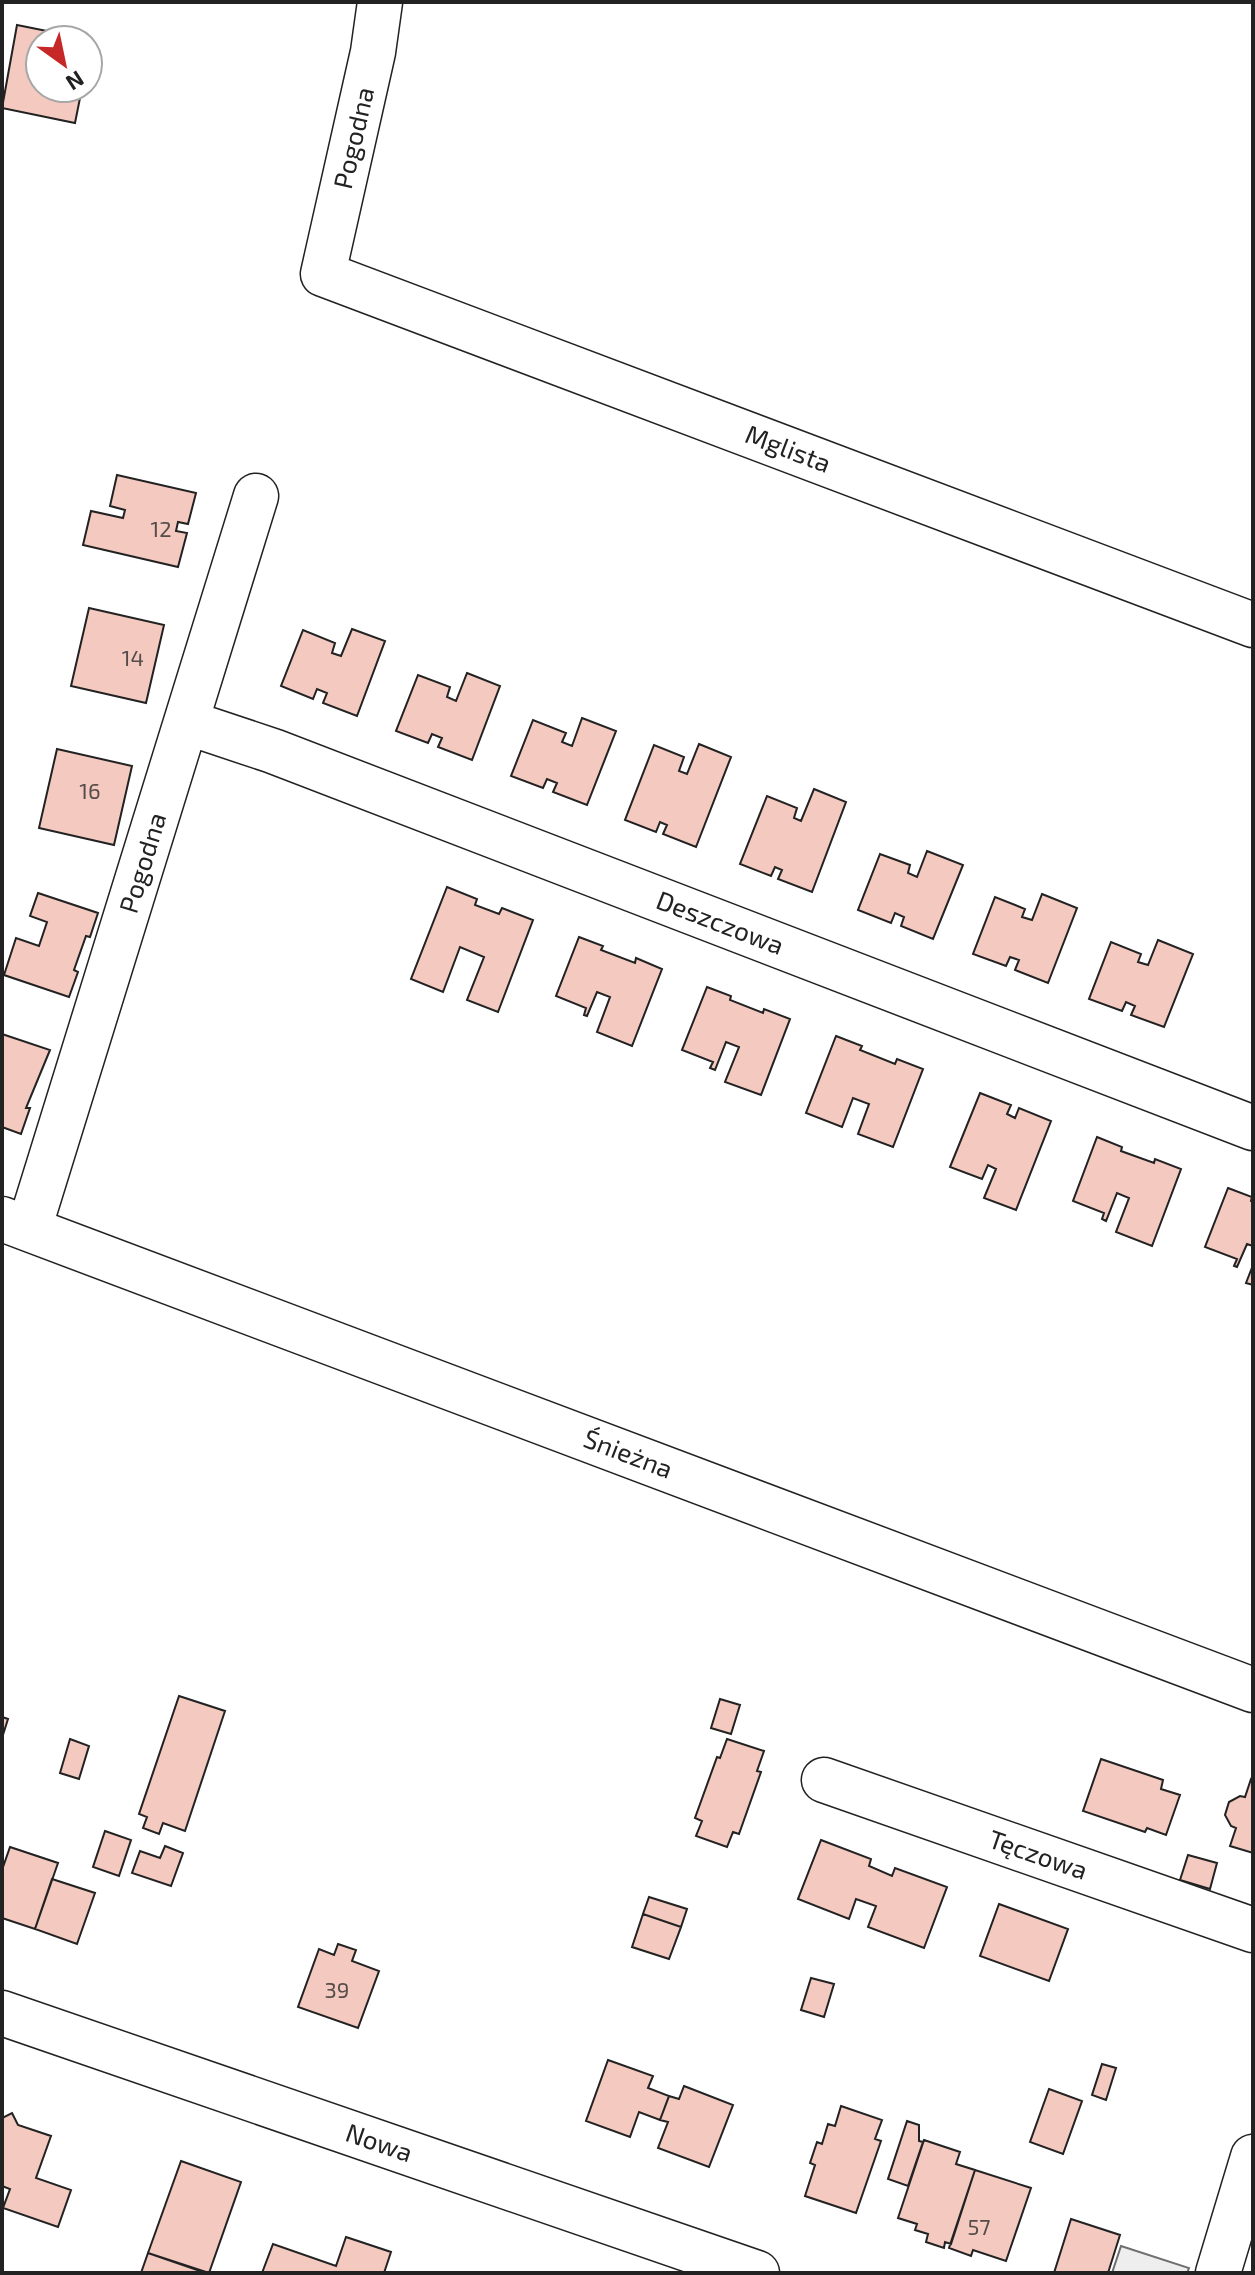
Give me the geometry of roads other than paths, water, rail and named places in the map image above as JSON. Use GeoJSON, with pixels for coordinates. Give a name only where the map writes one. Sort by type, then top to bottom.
{"type":"FeatureCollection","features":[{"type":"Feature","properties":{"kind":"street","name":"Pogodna"},"geometry":{"type":"LineString","coordinates":[[323,274],[373,52],[380,2]]}},
{"type":"Feature","properties":{"kind":"street","name":"Mglista"},"geometry":{"type":"LineString","coordinates":[[323,274],[1253,625]]}},
{"type":"Feature","properties":{"kind":"street","name":"Pogodna"},"geometry":{"type":"LineString","coordinates":[[16,1224],[186,722],[256,496]]}},
{"type":"Feature","properties":{"kind":"street","name":"Deszczowa"},"geometry":{"type":"LineString","coordinates":[[186,722],[287,757],[1253,1128]]}},
{"type":"Feature","properties":{"kind":"street","name":"Śnieżna"},"geometry":{"type":"LineString","coordinates":[[16,1224],[1253,1690]]}},
{"type":"Feature","properties":{"kind":"street","name":"Tęczowa"},"geometry":{"type":"LineString","coordinates":[[824,1780],[1253,1930]]}},
{"type":"Feature","properties":{"kind":"street","name":"Nowa"},"geometry":{"type":"LineString","coordinates":[[2,2013],[757,2273]]}},
{"type":"Feature","properties":{"kind":"street"},"geometry":{"type":"LineString","coordinates":[[1218,2273],[1253,2157]]}}]}
